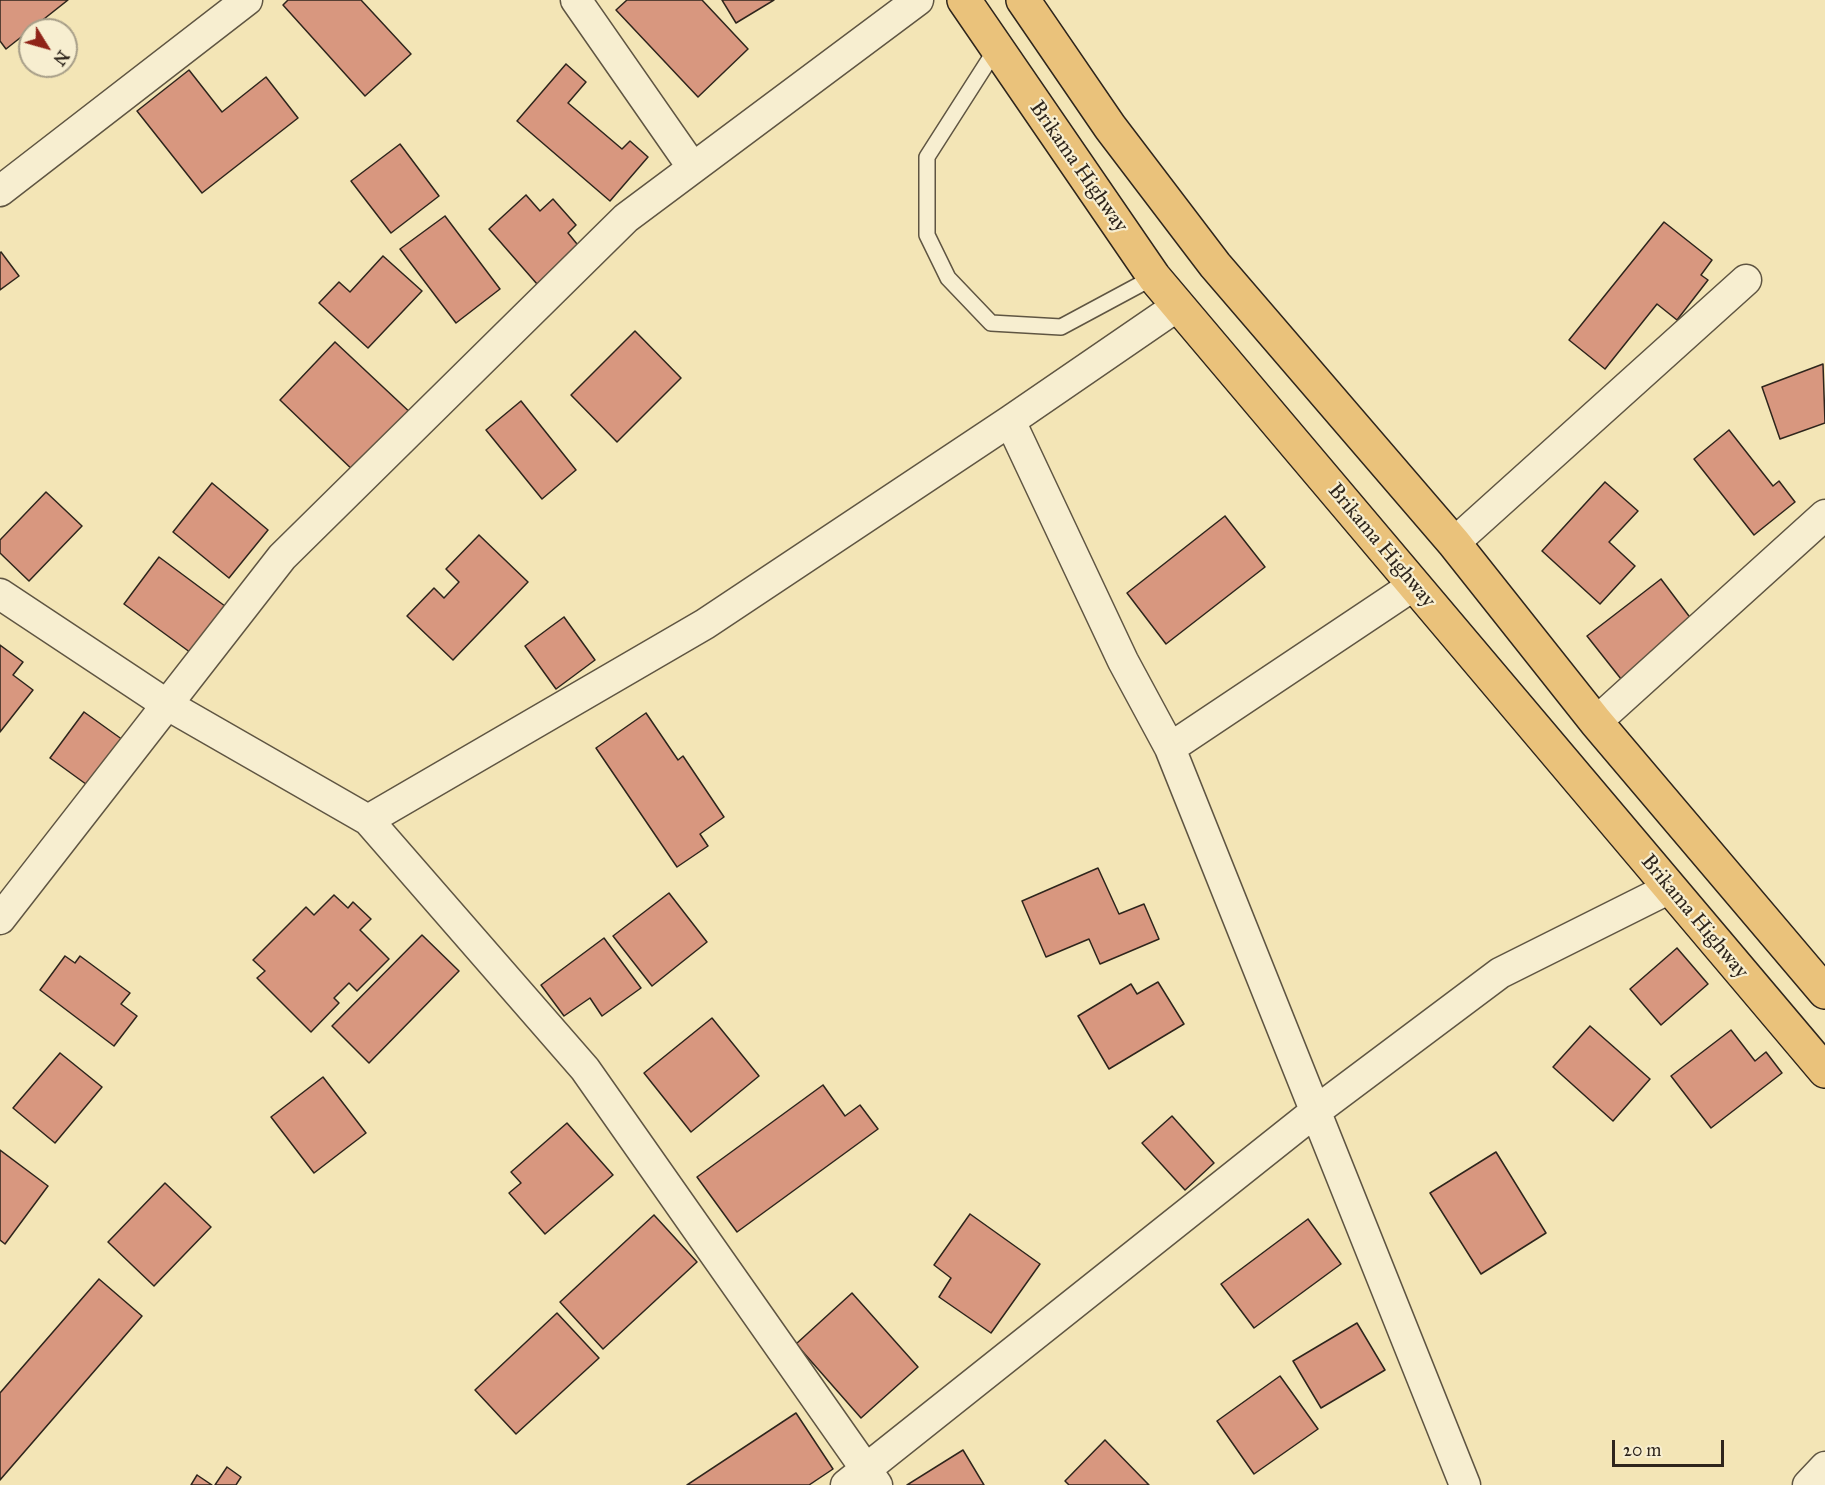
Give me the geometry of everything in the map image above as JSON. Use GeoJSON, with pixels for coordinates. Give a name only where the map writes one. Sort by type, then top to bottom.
{"type":"FeatureCollection","features":[{"type":"Feature","properties":{"kind":"highway","name":"Brikama Highway"},"geometry":{"type":"LineString","coordinates":[[964,0],[1154,277],[1825,1071]]}},
{"type":"Feature","properties":{"kind":"highway"},"geometry":{"type":"LineString","coordinates":[[1023,0],[1110,127],[1215,265],[1454,543],[1596,722],[1825,992]]}},
{"type":"Feature","properties":{"kind":"street"},"geometry":{"type":"LineString","coordinates":[[0,191],[247,0]]}},
{"type":"Feature","properties":{"kind":"street"},"geometry":{"type":"LineString","coordinates":[[576,0],[693,168]]}},
{"type":"Feature","properties":{"kind":"street"},"geometry":{"type":"LineString","coordinates":[[0,919],[282,557],[626,218],[918,0]]}},
{"type":"Feature","properties":{"kind":"street"},"geometry":{"type":"LineString","coordinates":[[1454,543],[1746,279]]}},
{"type":"Feature","properties":{"kind":"street"},"geometry":{"type":"LineString","coordinates":[[368,820],[705,624],[1010,421],[1179,305]]}},
{"type":"Feature","properties":{"kind":"street"},"geometry":{"type":"LineString","coordinates":[[1010,421],[1123,660],[1170,748],[1465,1485]]}},
{"type":"Feature","properties":{"kind":"street"},"geometry":{"type":"LineString","coordinates":[[1596,722],[1825,515]]}},
{"type":"Feature","properties":{"kind":"street"},"geometry":{"type":"LineString","coordinates":[[1170,748],[1414,585]]}},
{"type":"Feature","properties":{"kind":"street"},"geometry":{"type":"LineString","coordinates":[[0,594],[166,704],[368,820],[585,1069],[863,1480],[1316,1111],[1500,973],[1670,888]]}},
{"type":"Feature","properties":{"kind":"street"},"geometry":{"type":"LineString","coordinates":[[1808,1485],[1825,1467]]}},
{"type":"Feature","properties":{"kind":"lane"},"geometry":{"type":"LineString","coordinates":[[996,49],[927,157],[927,235],[948,278],[991,323],[1061,327],[1154,277]]}},
{"type":"Feature","properties":{"kind":"building"},"geometry":{"type":"Polygon","coordinates":[[[0,0],[68,0],[45,18],[18,18],[18,40],[6,49],[0,41],[0,0]]]}},
{"type":"Feature","properties":{"kind":"building"},"geometry":{"type":"Polygon","coordinates":[[[288,0],[361,0],[411,54],[365,96],[283,5],[288,0]]]}},
{"type":"Feature","properties":{"kind":"building"},"geometry":{"type":"Polygon","coordinates":[[[627,0],[702,0],[748,49],[698,97],[616,10],[627,0]]]}},
{"type":"Feature","properties":{"kind":"building"},"geometry":{"type":"Polygon","coordinates":[[[722,0],[774,0],[736,23],[722,0]]]}},
{"type":"Feature","properties":{"kind":"building"},"geometry":{"type":"Polygon","coordinates":[[[566,64],[586,82],[568,103],[622,149],[630,141],[648,157],[610,201],[517,121],[566,64]]]}},
{"type":"Feature","properties":{"kind":"building"},"geometry":{"type":"Polygon","coordinates":[[[189,70],[222,112],[266,77],[298,118],[202,193],[137,111],[189,70]]]}},
{"type":"Feature","properties":{"kind":"building"},"geometry":{"type":"Polygon","coordinates":[[[400,144],[439,196],[391,233],[351,181],[400,144]]]}},
{"type":"Feature","properties":{"kind":"building"},"geometry":{"type":"Polygon","coordinates":[[[526,195],[540,211],[553,199],[576,225],[568,233],[586,255],[544,292],[489,229],[526,195]]]}},
{"type":"Feature","properties":{"kind":"building"},"geometry":{"type":"Polygon","coordinates":[[[445,216],[500,289],[456,323],[400,249],[445,216]]]}},
{"type":"Feature","properties":{"kind":"building"},"geometry":{"type":"Polygon","coordinates":[[[1664,222],[1712,260],[1701,275],[1708,280],[1677,320],[1657,304],[1605,369],[1569,340],[1664,222]]]}},
{"type":"Feature","properties":{"kind":"building"},"geometry":{"type":"Polygon","coordinates":[[[0,253],[19,276],[0,290],[0,253]]]}},
{"type":"Feature","properties":{"kind":"building"},"geometry":{"type":"Polygon","coordinates":[[[383,256],[422,291],[368,348],[319,303],[339,282],[350,292],[383,256]]]}},
{"type":"Feature","properties":{"kind":"building"},"geometry":{"type":"Polygon","coordinates":[[[635,331],[681,378],[617,442],[571,395],[635,331]]]}},
{"type":"Feature","properties":{"kind":"building"},"geometry":{"type":"Polygon","coordinates":[[[335,342],[415,417],[359,476],[280,400],[335,342]]]}},
{"type":"Feature","properties":{"kind":"building"},"geometry":{"type":"Polygon","coordinates":[[[1823,364],[1825,423],[1780,439],[1762,387],[1823,364]]]}},
{"type":"Feature","properties":{"kind":"building"},"geometry":{"type":"Polygon","coordinates":[[[521,401],[576,470],[542,499],[486,430],[521,401]]]}},
{"type":"Feature","properties":{"kind":"building"},"geometry":{"type":"Polygon","coordinates":[[[1729,430],[1773,486],[1779,481],[1795,502],[1754,535],[1694,459],[1729,430]]]}},
{"type":"Feature","properties":{"kind":"building"},"geometry":{"type":"Polygon","coordinates":[[[1605,482],[1638,511],[1609,542],[1635,566],[1600,604],[1542,551],[1605,482]]]}},
{"type":"Feature","properties":{"kind":"building"},"geometry":{"type":"Polygon","coordinates":[[[212,483],[268,530],[229,578],[173,532],[212,483]]]}},
{"type":"Feature","properties":{"kind":"building"},"geometry":{"type":"Polygon","coordinates":[[[46,492],[82,526],[29,581],[0,553],[0,540],[46,492]]]}},
{"type":"Feature","properties":{"kind":"building"},"geometry":{"type":"Polygon","coordinates":[[[1225,516],[1265,567],[1166,644],[1127,593],[1225,516]]]}},
{"type":"Feature","properties":{"kind":"building"},"geometry":{"type":"Polygon","coordinates":[[[479,535],[528,582],[453,660],[407,616],[434,588],[444,598],[459,582],[446,569],[479,535]]]}},
{"type":"Feature","properties":{"kind":"building"},"geometry":{"type":"Polygon","coordinates":[[[159,557],[233,612],[198,658],[124,604],[159,557]]]}},
{"type":"Feature","properties":{"kind":"building"},"geometry":{"type":"Polygon","coordinates":[[[1661,579],[1698,628],[1625,684],[1587,636],[1661,579]]]}},
{"type":"Feature","properties":{"kind":"building"},"geometry":{"type":"Polygon","coordinates":[[[564,617],[595,660],[556,689],[525,646],[564,617]]]}},
{"type":"Feature","properties":{"kind":"building"},"geometry":{"type":"Polygon","coordinates":[[[0,645],[23,662],[13,675],[33,690],[0,732],[0,645]]]}},
{"type":"Feature","properties":{"kind":"building"},"geometry":{"type":"Polygon","coordinates":[[[84,712],[123,740],[90,787],[50,758],[84,712]]]}},
{"type":"Feature","properties":{"kind":"building"},"geometry":{"type":"Polygon","coordinates":[[[646,713],[678,760],[683,756],[724,817],[700,834],[708,846],[677,867],[596,748],[646,713]]]}},
{"type":"Feature","properties":{"kind":"building"},"geometry":{"type":"Polygon","coordinates":[[[1098,868],[1119,914],[1144,904],[1159,939],[1100,964],[1089,939],[1046,957],[1022,901],[1098,868]]]}},
{"type":"Feature","properties":{"kind":"building"},"geometry":{"type":"Polygon","coordinates":[[[669,893],[707,942],[652,986],[613,936],[669,893]]]}},
{"type":"Feature","properties":{"kind":"building"},"geometry":{"type":"Polygon","coordinates":[[[334,895],[348,908],[353,902],[371,919],[360,930],[389,959],[357,991],[349,983],[334,998],[339,1003],[311,1032],[257,978],[265,971],[253,960],[306,907],[314,915],[334,895]]]}},
{"type":"Feature","properties":{"kind":"building"},"geometry":{"type":"Polygon","coordinates":[[[422,935],[459,971],[369,1063],[332,1026],[422,935]]]}},
{"type":"Feature","properties":{"kind":"building"},"geometry":{"type":"Polygon","coordinates":[[[604,938],[641,988],[602,1016],[590,998],[564,1016],[541,985],[604,938]]]}},
{"type":"Feature","properties":{"kind":"building"},"geometry":{"type":"Polygon","coordinates":[[[1677,948],[1708,984],[1661,1025],[1630,989],[1677,948]]]}},
{"type":"Feature","properties":{"kind":"building"},"geometry":{"type":"Polygon","coordinates":[[[65,956],[75,963],[80,956],[130,993],[121,1004],[137,1016],[114,1046],[40,990],[65,956]]]}},
{"type":"Feature","properties":{"kind":"building"},"geometry":{"type":"Polygon","coordinates":[[[1158,982],[1184,1024],[1109,1069],[1078,1016],[1131,984],[1137,994],[1158,982]]]}},
{"type":"Feature","properties":{"kind":"building"},"geometry":{"type":"Polygon","coordinates":[[[712,1018],[759,1076],[691,1132],[644,1073],[712,1018]]]}},
{"type":"Feature","properties":{"kind":"building"},"geometry":{"type":"Polygon","coordinates":[[[1590,1026],[1650,1079],[1613,1121],[1553,1067],[1590,1026]]]}},
{"type":"Feature","properties":{"kind":"building"},"geometry":{"type":"Polygon","coordinates":[[[1731,1030],[1755,1061],[1766,1052],[1782,1073],[1711,1128],[1671,1076],[1731,1030]]]}},
{"type":"Feature","properties":{"kind":"building"},"geometry":{"type":"Polygon","coordinates":[[[60,1053],[102,1087],[55,1143],[13,1108],[60,1053]]]}},
{"type":"Feature","properties":{"kind":"building"},"geometry":{"type":"Polygon","coordinates":[[[323,1077],[366,1133],[314,1173],[271,1117],[323,1077]]]}},
{"type":"Feature","properties":{"kind":"building"},"geometry":{"type":"Polygon","coordinates":[[[823,1085],[845,1116],[860,1105],[878,1129],[737,1232],[697,1177],[823,1085]]]}},
{"type":"Feature","properties":{"kind":"building"},"geometry":{"type":"Polygon","coordinates":[[[1172,1116],[1214,1163],[1185,1190],[1142,1143],[1172,1116]]]}},
{"type":"Feature","properties":{"kind":"building"},"geometry":{"type":"Polygon","coordinates":[[[567,1123],[613,1175],[545,1234],[509,1193],[521,1183],[511,1172],[567,1123]]]}},
{"type":"Feature","properties":{"kind":"building"},"geometry":{"type":"Polygon","coordinates":[[[0,1150],[48,1186],[5,1244],[0,1240],[0,1150]]]}},
{"type":"Feature","properties":{"kind":"building"},"geometry":{"type":"Polygon","coordinates":[[[1496,1152],[1546,1233],[1481,1274],[1430,1193],[1496,1152]]]}},
{"type":"Feature","properties":{"kind":"building"},"geometry":{"type":"Polygon","coordinates":[[[165,1183],[211,1227],[154,1286],[108,1242],[165,1183]]]}},
{"type":"Feature","properties":{"kind":"building"},"geometry":{"type":"Polygon","coordinates":[[[970,1214],[1040,1264],[991,1333],[939,1297],[951,1278],[934,1265],[970,1214]]]}},
{"type":"Feature","properties":{"kind":"building"},"geometry":{"type":"Polygon","coordinates":[[[654,1215],[697,1262],[603,1349],[560,1302],[654,1215]]]}},
{"type":"Feature","properties":{"kind":"building"},"geometry":{"type":"Polygon","coordinates":[[[1308,1219],[1341,1264],[1254,1328],[1221,1284],[1308,1219]]]}},
{"type":"Feature","properties":{"kind":"building"},"geometry":{"type":"Polygon","coordinates":[[[99,1279],[142,1316],[0,1480],[0,1393],[99,1279]]]}},
{"type":"Feature","properties":{"kind":"building"},"geometry":{"type":"Polygon","coordinates":[[[852,1293],[918,1367],[861,1418],[796,1344],[852,1293]]]}},
{"type":"Feature","properties":{"kind":"building"},"geometry":{"type":"Polygon","coordinates":[[[557,1313],[599,1358],[516,1434],[475,1390],[557,1313]]]}},
{"type":"Feature","properties":{"kind":"building"},"geometry":{"type":"Polygon","coordinates":[[[1357,1323],[1385,1370],[1321,1408],[1293,1361],[1357,1323]]]}},
{"type":"Feature","properties":{"kind":"building"},"geometry":{"type":"Polygon","coordinates":[[[1280,1376],[1318,1429],[1254,1474],[1217,1421],[1280,1376]]]}},
{"type":"Feature","properties":{"kind":"building"},"geometry":{"type":"Polygon","coordinates":[[[796,1413],[833,1469],[809,1485],[687,1485],[796,1413]]]}},
{"type":"Feature","properties":{"kind":"building"},"geometry":{"type":"Polygon","coordinates":[[[1105,1440],[1149,1485],[1069,1485],[1065,1481],[1105,1440]]]}},
{"type":"Feature","properties":{"kind":"building"},"geometry":{"type":"Polygon","coordinates":[[[963,1450],[984,1485],[907,1485],[963,1450]]]}},
{"type":"Feature","properties":{"kind":"building"},"geometry":{"type":"Polygon","coordinates":[[[227,1467],[241,1477],[236,1485],[215,1485],[227,1467]]]}},
{"type":"Feature","properties":{"kind":"building"},"geometry":{"type":"Polygon","coordinates":[[[197,1475],[212,1485],[191,1485],[197,1475]]]}}]}
